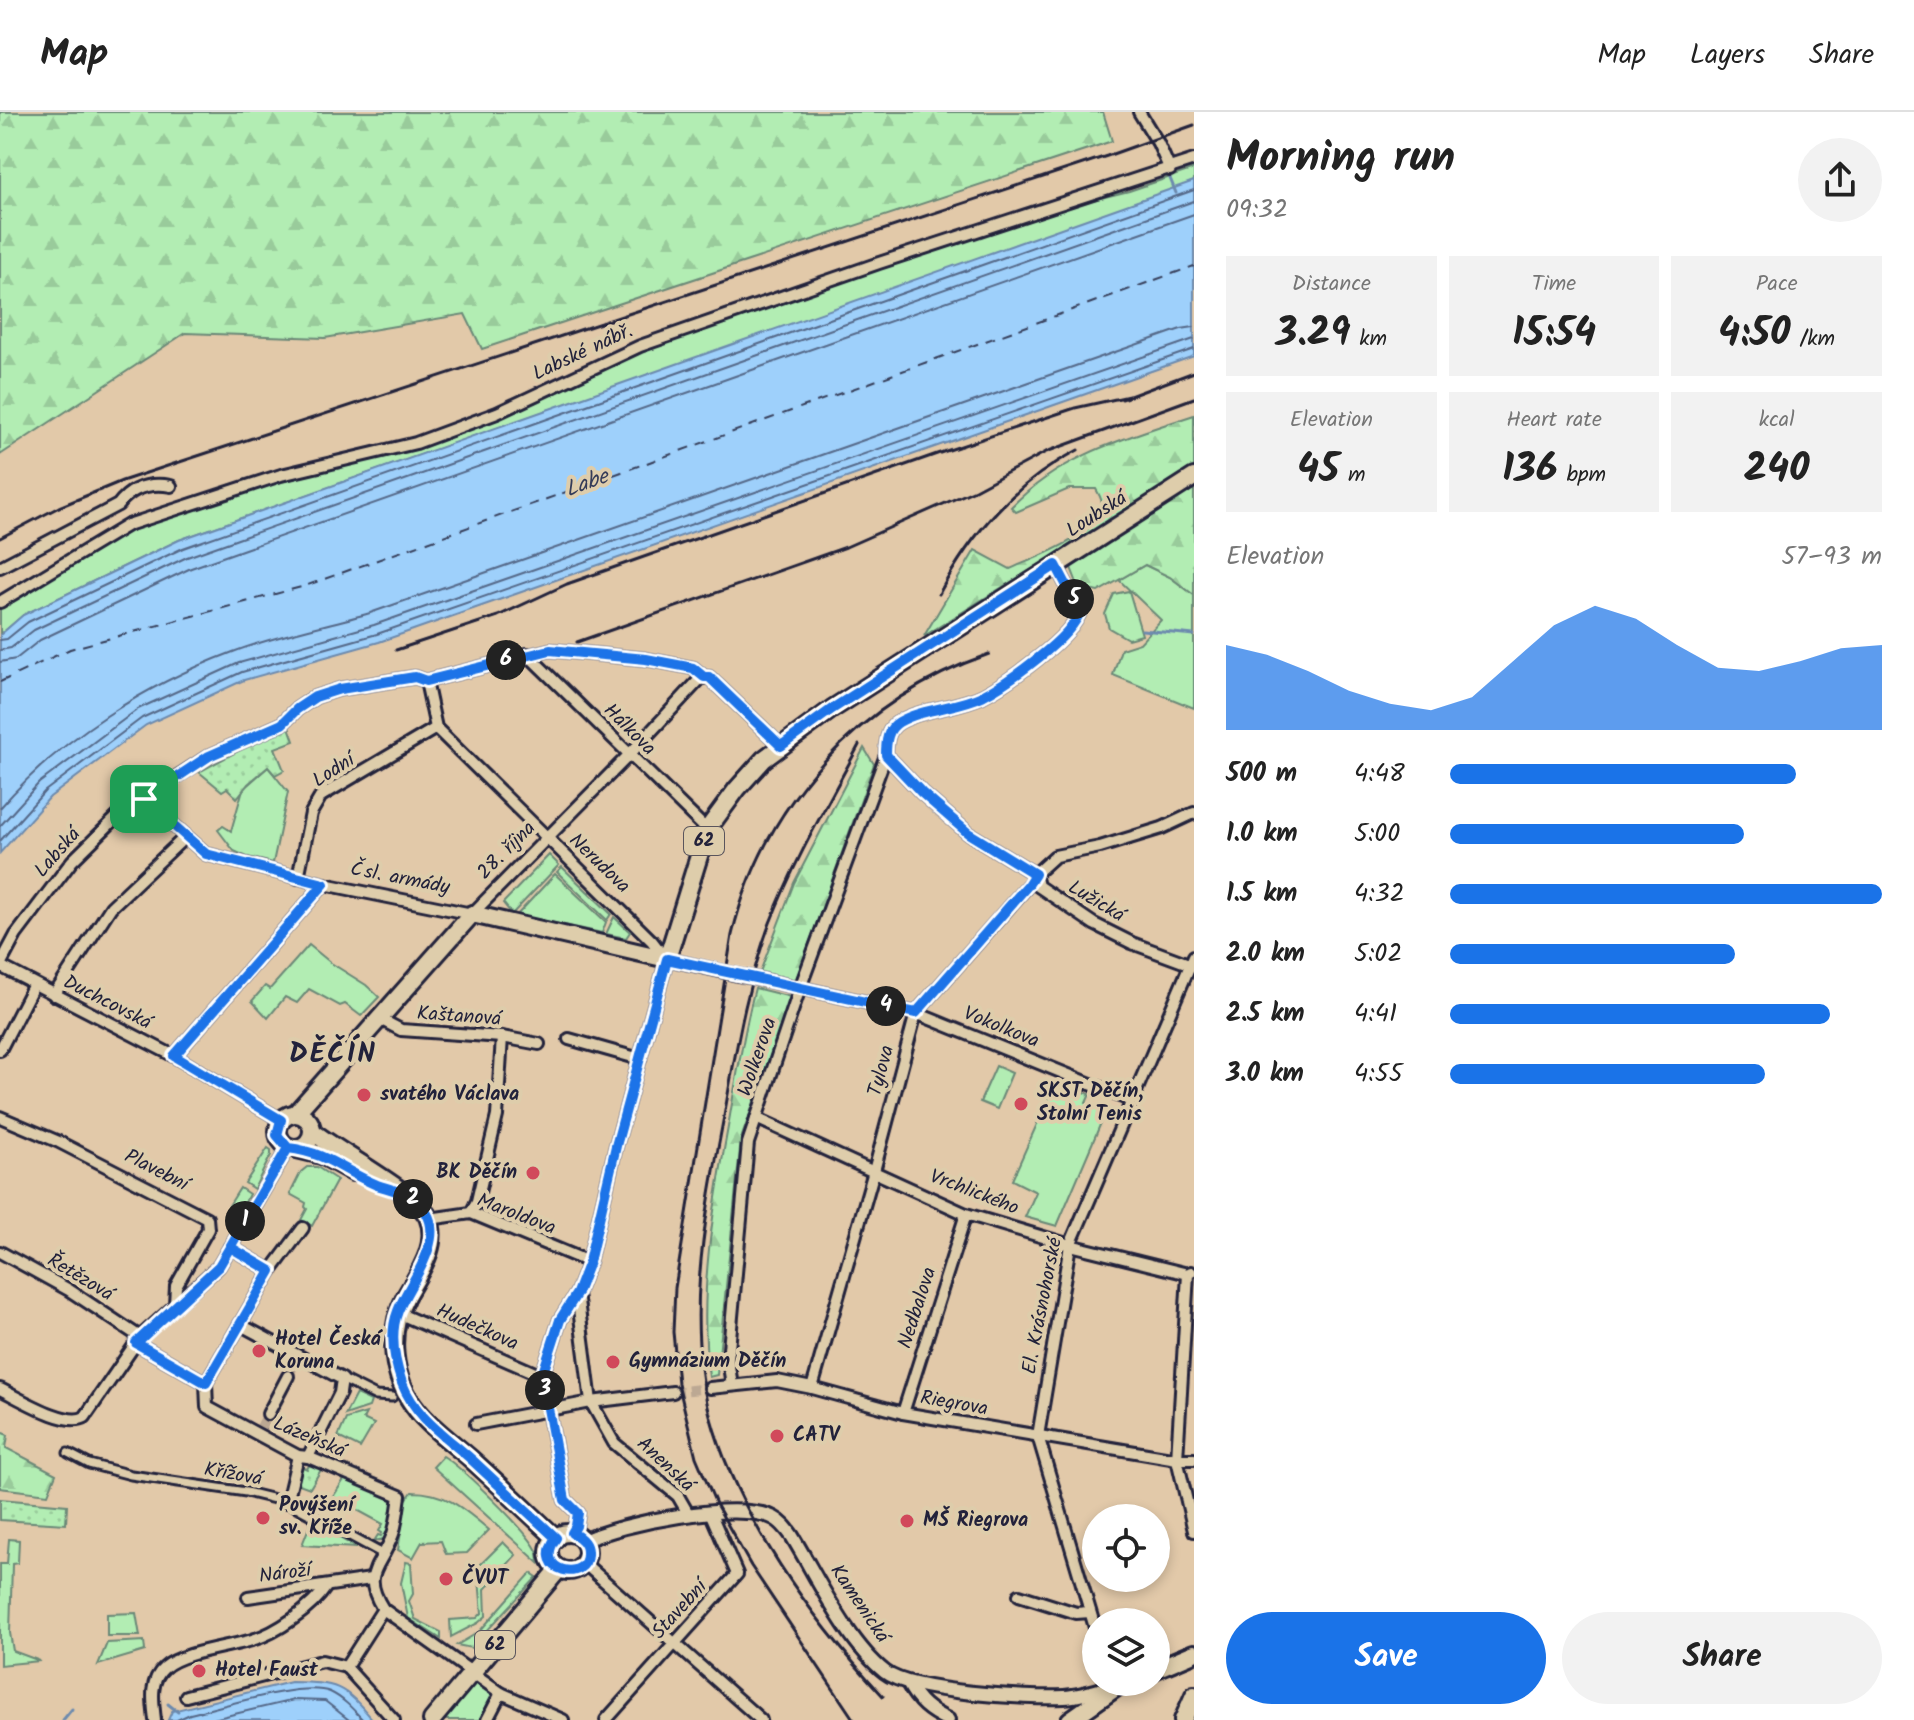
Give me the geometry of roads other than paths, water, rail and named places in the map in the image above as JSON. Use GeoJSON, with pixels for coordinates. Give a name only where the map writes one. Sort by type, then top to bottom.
{"type":"FeatureCollection","features":[{"type":"Feature","properties":{"kind":"main road","name":"Loubská"},"geometry":{"type":"LineString","coordinates":[[781,746],[832,709],[1194,477]]}},
{"type":"Feature","properties":{"kind":"main road","name":"62"},"geometry":{"type":"LineString","coordinates":[[667,959],[707,830],[737,789],[764,759],[781,746]]}},
{"type":"Feature","properties":{"kind":"main road","name":"Čsl. armády"},"geometry":{"type":"LineString","coordinates":[[472,914],[667,959]]}},
{"type":"Feature","properties":{"kind":"main road","name":"28. října"},"geometry":{"type":"LineString","coordinates":[[288,1117],[472,914]]}},
{"type":"Feature","properties":{"kind":"main road","name":"28. října"},"geometry":{"type":"LineString","coordinates":[[312,1128],[316,1105],[344,1055]]}},
{"type":"Feature","properties":{"kind":"main road"},"geometry":{"type":"LineString","coordinates":[[399,1191],[377,1184],[322,1155],[292,1148],[277,1135],[288,1117],[308,1120],[312,1128],[415,1200],[429,1219],[432,1242],[398,1313],[393,1345],[401,1379],[400,1397],[571,1538],[587,1556],[577,1569],[568,1572],[552,1563],[549,1554],[550,1545],[571,1538]]}},
{"type":"Feature","properties":{"kind":"main road"},"geometry":{"type":"LineString","coordinates":[[292,1148],[310,1141],[312,1128]]}},
{"type":"Feature","properties":{"kind":"main road","name":"62"},"geometry":{"type":"LineString","coordinates":[[432,1720],[559,1569]]}},
{"type":"Feature","properties":{"kind":"main road"},"geometry":{"type":"LineString","coordinates":[[1170,1663],[1194,1653]]}},
{"type":"Feature","properties":{"kind":"main road"},"geometry":{"type":"LineString","coordinates":[[1183,1720],[1194,1695]]}},
{"type":"Feature","properties":{"kind":"main road"},"geometry":{"type":"LineString","coordinates":[[1076,1717],[1101,1696]]}},
{"type":"Feature","properties":{"kind":"street"},"geometry":{"type":"LineString","coordinates":[[1139,112],[1170,170]]}},
{"type":"Feature","properties":{"kind":"street","name":"Labské nábř."},"geometry":{"type":"LineString","coordinates":[[0,602],[128,525],[281,475],[416,443],[497,413],[640,346],[879,263],[1194,160]]}},
{"type":"Feature","properties":{"kind":"street"},"geometry":{"type":"LineString","coordinates":[[0,567],[118,505],[130,492],[160,484],[171,486]]}},
{"type":"Feature","properties":{"kind":"street","name":"Wolkerova"},"geometry":{"type":"LineString","coordinates":[[732,1385],[728,1360],[748,1143],[800,988],[886,755],[886,738],[897,723],[982,696],[1047,651],[1067,632],[1078,619],[1080,611],[1056,565]]}},
{"type":"Feature","properties":{"kind":"street","name":"Labská"},"geometry":{"type":"LineString","coordinates":[[0,966],[16,935],[72,861],[121,813],[209,756],[282,724],[315,697],[340,689],[415,677],[426,681],[550,650],[646,659],[693,668],[703,678],[709,677],[781,746]]}},
{"type":"Feature","properties":{"kind":"street","name":"Hálkova"},"geometry":{"type":"LineString","coordinates":[[527,654],[707,830]]}},
{"type":"Feature","properties":{"kind":"street","name":"28. října"},"geometry":{"type":"LineString","coordinates":[[472,914],[703,678]]}},
{"type":"Feature","properties":{"kind":"street"},"geometry":{"type":"LineString","coordinates":[[426,681],[436,728]]}},
{"type":"Feature","properties":{"kind":"street","name":"Nerudova"},"geometry":{"type":"LineString","coordinates":[[436,728],[667,959]]}},
{"type":"Feature","properties":{"kind":"street","name":"Lodní"},"geometry":{"type":"LineString","coordinates":[[298,878],[311,813],[321,796],[436,728]]}},
{"type":"Feature","properties":{"kind":"street","name":"Lužická"},"geometry":{"type":"LineString","coordinates":[[886,755],[922,793],[968,833],[1035,874],[1038,886],[1094,924],[1132,943],[1193,962]]}},
{"type":"Feature","properties":{"kind":"street","name":"Čsl. armády"},"geometry":{"type":"LineString","coordinates":[[144,799],[206,854],[324,884],[472,914]]}},
{"type":"Feature","properties":{"kind":"street","name":"Tylova"},"geometry":{"type":"LineString","coordinates":[[812,1388],[916,1013],[1035,874],[1055,856],[1100,847],[1162,828],[1194,813]]}},
{"type":"Feature","properties":{"kind":"street"},"geometry":{"type":"LineString","coordinates":[[54,995],[111,907],[185,837]]}},
{"type":"Feature","properties":{"kind":"street"},"geometry":{"type":"LineString","coordinates":[[174,1056],[324,884]]}},
{"type":"Feature","properties":{"kind":"street"},"geometry":{"type":"LineString","coordinates":[[571,1538],[578,1513],[565,1500],[542,1376],[560,1320],[577,1293],[589,1262],[667,959]]}},
{"type":"Feature","properties":{"kind":"street","name":"Vokolkova"},"geometry":{"type":"LineString","coordinates":[[667,959],[916,1013],[1130,1100]]}},
{"type":"Feature","properties":{"kind":"street","name":"El. Krásnohorské"},"geometry":{"type":"LineString","coordinates":[[1089,1608],[1038,1436],[1070,1245],[1130,1100],[1193,962]]}},
{"type":"Feature","properties":{"kind":"street","name":"Duchcovská"},"geometry":{"type":"LineString","coordinates":[[0,966],[288,1117]]}},
{"type":"Feature","properties":{"kind":"street"},"geometry":{"type":"LineString","coordinates":[[0,1050],[33,986]]}},
{"type":"Feature","properties":{"kind":"street","name":"Kaštanová"},"geometry":{"type":"LineString","coordinates":[[380,1019],[401,1030],[502,1037],[539,1044]]}},
{"type":"Feature","properties":{"kind":"street"},"geometry":{"type":"LineString","coordinates":[[471,1213],[477,1201],[497,1116],[501,1092],[502,1037]]}},
{"type":"Feature","properties":{"kind":"street"},"geometry":{"type":"LineString","coordinates":[[569,1039],[640,1059]]}},
{"type":"Feature","properties":{"kind":"street","name":"Plavební"},"geometry":{"type":"LineString","coordinates":[[0,1117],[59,1142],[207,1218],[208,1229],[176,1286],[175,1305]]}},
{"type":"Feature","properties":{"kind":"street","name":"Vrchlického"},"geometry":{"type":"LineString","coordinates":[[756,1118],[966,1214],[1070,1245],[1191,1272]]}},
{"type":"Feature","properties":{"kind":"street"},"geometry":{"type":"LineString","coordinates":[[0,1389],[62,1419],[78,1421],[85,1417],[138,1340],[219,1266],[292,1148]]}},
{"type":"Feature","properties":{"kind":"street","name":"Maroldova"},"geometry":{"type":"LineString","coordinates":[[429,1219],[471,1213],[589,1262]]}},
{"type":"Feature","properties":{"kind":"street","name":"Nedbalova"},"geometry":{"type":"LineString","coordinates":[[903,1413],[966,1214]]}},
{"type":"Feature","properties":{"kind":"street"},"geometry":{"type":"LineString","coordinates":[[206,1383],[271,1271],[303,1228]]}},
{"type":"Feature","properties":{"kind":"street"},"geometry":{"type":"LineString","coordinates":[[230,1247],[271,1271]]}},
{"type":"Feature","properties":{"kind":"street","name":"Řetězová"},"geometry":{"type":"LineString","coordinates":[[0,1252],[69,1290],[138,1340],[206,1383]]}},
{"type":"Feature","properties":{"kind":"street"},"geometry":{"type":"LineString","coordinates":[[1191,1272],[1177,1459],[1194,1531]]}},
{"type":"Feature","properties":{"kind":"street"},"geometry":{"type":"LineString","coordinates":[[577,1293],[591,1402]]}},
{"type":"Feature","properties":{"kind":"street","name":"Hudečkova"},"geometry":{"type":"LineString","coordinates":[[398,1313],[542,1376]]}},
{"type":"Feature","properties":{"kind":"street"},"geometry":{"type":"LineString","coordinates":[[241,1325],[297,1358],[376,1396],[400,1397]]}},
{"type":"Feature","properties":{"kind":"street"},"geometry":{"type":"LineString","coordinates":[[268,1414],[288,1376]]}},
{"type":"Feature","properties":{"kind":"street"},"geometry":{"type":"LineString","coordinates":[[287,1502],[303,1456],[340,1393],[342,1379]]}},
{"type":"Feature","properties":{"kind":"street","name":"Riegrova"},"geometry":{"type":"LineString","coordinates":[[710,1388],[777,1381],[903,1413],[1177,1459],[1194,1459]]}},
{"type":"Feature","properties":{"kind":"street","name":"Lázeňská"},"geometry":{"type":"LineString","coordinates":[[206,1383],[207,1407],[303,1456],[400,1496],[394,1532],[383,1554]]}},
{"type":"Feature","properties":{"kind":"street"},"geometry":{"type":"LineString","coordinates":[[476,1424],[591,1402],[673,1392]]}},
{"type":"Feature","properties":{"kind":"street","name":"Anenská"},"geometry":{"type":"LineString","coordinates":[[591,1402],[614,1443],[678,1496],[689,1515]]}},
{"type":"Feature","properties":{"kind":"street","name":"Křížová"},"geometry":{"type":"LineString","coordinates":[[68,1453],[89,1464],[131,1475],[246,1492],[287,1502],[383,1554]]}},
{"type":"Feature","properties":{"kind":"street","name":"Kamenická"},"geometry":{"type":"LineString","coordinates":[[571,1538],[710,1512],[758,1513],[781,1521],[857,1642],[885,1672],[908,1683],[1047,1697],[1082,1694]]}},
{"type":"Feature","properties":{"kind":"street","name":"Stavební"},"geometry":{"type":"LineString","coordinates":[[606,1720],[737,1574],[710,1512]]}},
{"type":"Feature","properties":{"kind":"street"},"geometry":{"type":"LineString","coordinates":[[383,1554],[371,1579],[374,1596],[383,1609],[501,1693],[563,1720]]}},
{"type":"Feature","properties":{"kind":"street"},"geometry":{"type":"LineString","coordinates":[[584,1563],[761,1720]]}},
{"type":"Feature","properties":{"kind":"street","name":"Nároží"},"geometry":{"type":"LineString","coordinates":[[248,1597],[371,1579]]}},
{"type":"Feature","properties":{"kind":"street"},"geometry":{"type":"LineString","coordinates":[[155,1720],[152,1695],[156,1678],[165,1666],[205,1651],[256,1640],[314,1605],[326,1587]]}},
{"type":"Feature","properties":{"kind":"street"},"geometry":{"type":"LineString","coordinates":[[1019,1595],[1082,1613]]}},
{"type":"Feature","properties":{"kind":"street"},"geometry":{"type":"LineString","coordinates":[[346,1667],[383,1609]]}},
{"type":"Feature","properties":{"kind":"street"},"geometry":{"type":"LineString","coordinates":[[186,1696],[322,1661],[346,1667],[394,1720]]}},
{"type":"Feature","properties":{"kind":"street"},"geometry":{"type":"LineString","coordinates":[[908,1683],[928,1710],[948,1720]]}},
{"type":"Feature","properties":{"kind":"street"},"geometry":{"type":"LineString","coordinates":[[487,1720],[501,1693]]}},
{"type":"Feature","properties":{"kind":"water","name":"Labe"},"geometry":{"type":"Polygon","coordinates":[[[1194,181],[1194,356],[379,642],[244,680],[146,725],[50,797],[0,853],[0,635],[23,615],[179,540],[1194,181]]]}},
{"type":"Feature","properties":{"kind":"water"},"geometry":{"type":"Polygon","coordinates":[[[291,1682],[319,1683],[338,1688],[354,1699],[373,1720],[168,1720],[172,1711],[291,1682]]]}},
{"type":"Feature","properties":{"kind":"waterway"},"geometry":{"type":"LineString","coordinates":[[1167,171],[1176,193]]}},
{"type":"Feature","properties":{"kind":"waterway"},"geometry":{"type":"LineString","coordinates":[[1142,630],[1194,635]]}},
{"type":"Feature","properties":{"kind":"waterway"},"geometry":{"type":"LineString","coordinates":[[168,1704],[178,1712]]}},
{"type":"Feature","properties":{"kind":"waterway"},"geometry":{"type":"LineString","coordinates":[[63,1720],[72,1709]]}},
{"type":"Feature","properties":{"kind":"tunnel"},"geometry":{"type":"LineString","coordinates":[[288,1376],[296,1362]]}},
{"type":"Feature","properties":{"kind":"tunnel"},"geometry":{"type":"LineString","coordinates":[[673,1392],[710,1388]]}},
{"type":"Feature","properties":{"kind":"tunnel"},"geometry":{"type":"LineString","coordinates":[[261,1427],[268,1414]]}},
{"type":"Feature","properties":{"kind":"railway"},"geometry":{"type":"LineString","coordinates":[[0,538],[59,507],[122,481],[1194,125]]}},
{"type":"Feature","properties":{"kind":"railway"},"geometry":{"type":"LineString","coordinates":[[1122,399],[1194,372]]}},
{"type":"Feature","properties":{"kind":"railway"},"geometry":{"type":"LineString","coordinates":[[396,650],[498,616],[567,584],[937,454],[1075,408],[1129,396]]}},
{"type":"Feature","properties":{"kind":"railway"},"geometry":{"type":"LineString","coordinates":[[577,642],[846,547],[975,490],[1046,452],[1194,398]]}},
{"type":"Feature","properties":{"kind":"railway"},"geometry":{"type":"LineString","coordinates":[[939,594],[966,550],[997,511],[1034,478],[1078,450]]}},
{"type":"Feature","properties":{"kind":"railway"},"geometry":{"type":"LineString","coordinates":[[854,1720],[751,1566],[716,1504],[696,1457],[678,1383],[673,1332],[675,1288],[732,935],[747,887],[768,841],[793,800],[824,762],[859,728],[899,698],[942,674],[989,654]]}},
{"type":"Feature","properties":{"kind":"railway"},"geometry":{"type":"LineString","coordinates":[[859,745],[790,877],[754,971],[711,1190],[698,1303],[702,1378],[710,1415],[739,1491],[758,1529],[804,1600],[883,1696]]}},
{"type":"Feature","properties":{"kind":"place","name":"svatého Václava"},"geometry":{"type":"Point","coordinates":[364,1095]}},
{"type":"Feature","properties":{"kind":"place","name":"SKST Děčín, Stolní Tenis"},"geometry":{"type":"Point","coordinates":[1021,1104]}},
{"type":"Feature","properties":{"kind":"place","name":"BK Děčín"},"geometry":{"type":"Point","coordinates":[533,1173]}},
{"type":"Feature","properties":{"kind":"place","name":"Hotel Česká Koruna"},"geometry":{"type":"Point","coordinates":[259,1351]}},
{"type":"Feature","properties":{"kind":"place","name":"Gymnázium Děčín"},"geometry":{"type":"Point","coordinates":[613,1362]}},
{"type":"Feature","properties":{"kind":"place","name":"CATV"},"geometry":{"type":"Point","coordinates":[777,1436]}},
{"type":"Feature","properties":{"kind":"place","name":"Povýšení sv. Kříže"},"geometry":{"type":"Point","coordinates":[263,1518]}},
{"type":"Feature","properties":{"kind":"place","name":"MŠ Riegrova"},"geometry":{"type":"Point","coordinates":[907,1521]}},
{"type":"Feature","properties":{"kind":"place","name":"ČVUT"},"geometry":{"type":"Point","coordinates":[446,1579]}},
{"type":"Feature","properties":{"kind":"place","name":"Hotel Faust"},"geometry":{"type":"Point","coordinates":[199,1671]}},
{"type":"Feature","properties":{"kind":"district","name":"DĚČÍN"},"geometry":{"type":"Point","coordinates":[333,1054]}}]}
